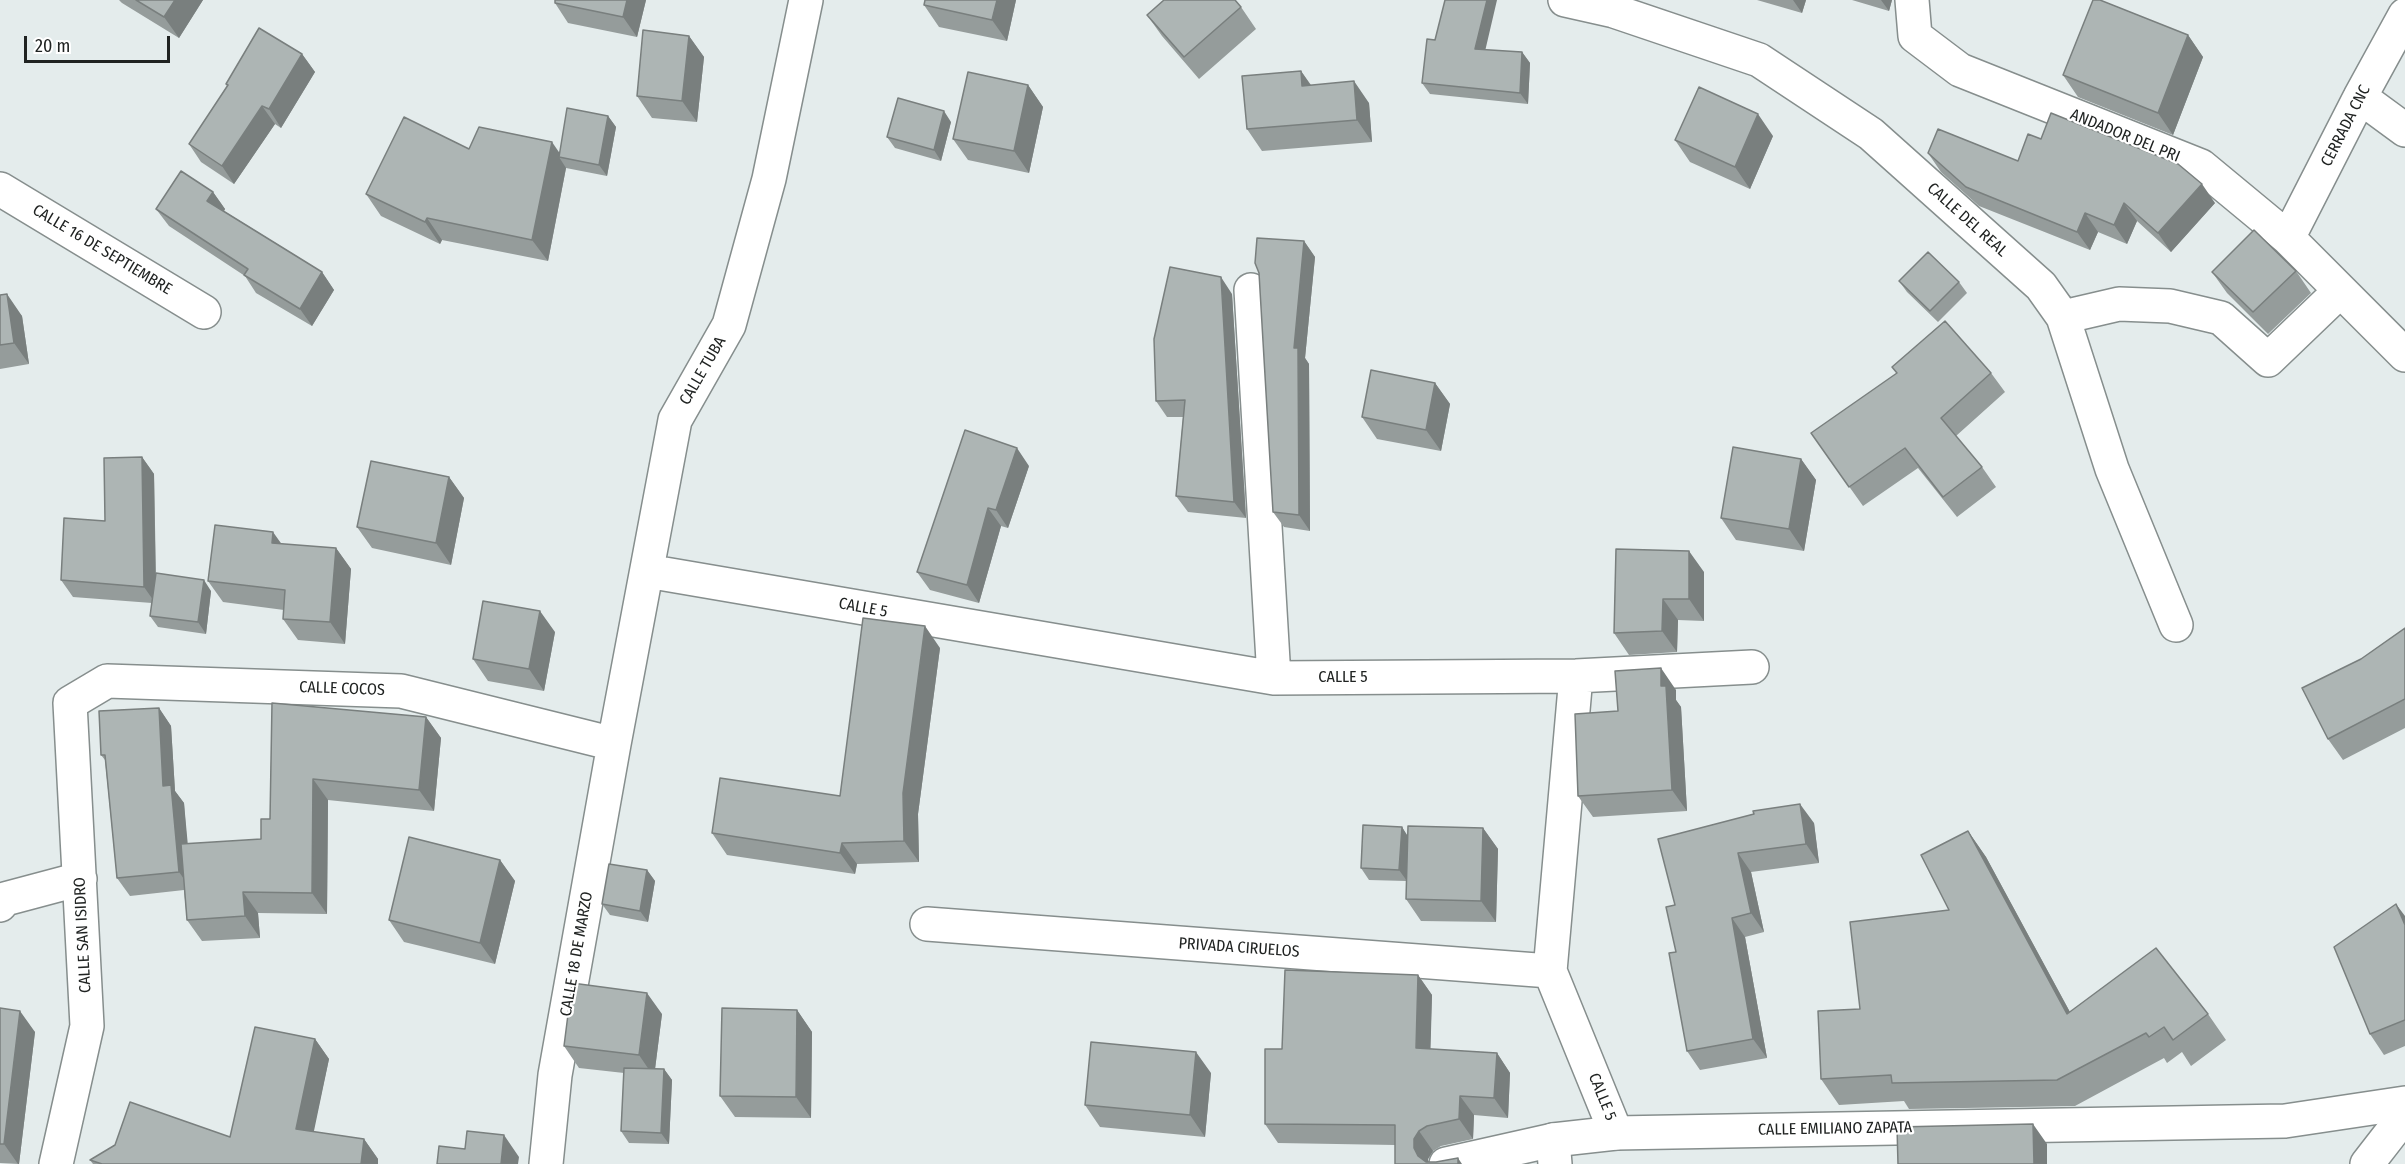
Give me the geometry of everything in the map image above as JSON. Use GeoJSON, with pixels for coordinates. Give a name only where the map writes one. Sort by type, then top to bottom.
{"type":"FeatureCollection","features":[{"type":"Feature","properties":{"kind":"street","name":"CALLE TUBA"},"geometry":{"type":"LineString","coordinates":[[614,744],[675,420],[729,325],[769,178],[806,0]]}},
{"type":"Feature","properties":{"kind":"street","name":"CALLE DEL REAL"},"geometry":{"type":"LineString","coordinates":[[1565,0],[1614,11],[1759,60],[1871,134],[2041,286],[2063,317],[2112,469],[2176,625]]}},
{"type":"Feature","properties":{"kind":"street","name":"ANDADOR DEL PRI"},"geometry":{"type":"LineString","coordinates":[[1912,0],[1915,36],[1960,69],[2201,166],[2288,238],[2405,355]]}},
{"type":"Feature","properties":{"kind":"street","name":"CERRADA CNC"},"geometry":{"type":"LineString","coordinates":[[2288,238],[2405,15]]}},
{"type":"Feature","properties":{"kind":"street"},"geometry":{"type":"LineString","coordinates":[[2360,98],[2405,130]]}},
{"type":"Feature","properties":{"kind":"street","name":"CALLE 16 DE SEPTIEMBRE"},"geometry":{"type":"LineString","coordinates":[[0,189],[204,312]]}},
{"type":"Feature","properties":{"kind":"street"},"geometry":{"type":"LineString","coordinates":[[1251,290],[1274,678]]}},
{"type":"Feature","properties":{"kind":"street"},"geometry":{"type":"LineString","coordinates":[[2063,317],[2119,304],[2170,306],[2221,318],[2268,360],[2340,291]]}},
{"type":"Feature","properties":{"kind":"street","name":"CALLE 5"},"geometry":{"type":"LineString","coordinates":[[647,571],[1274,678],[1576,676],[1550,971],[1617,1133]]}},
{"type":"Feature","properties":{"kind":"street"},"geometry":{"type":"LineString","coordinates":[[1576,676],[1752,668]]}},
{"type":"Feature","properties":{"kind":"street","name":"CALLE COCOS"},"geometry":{"type":"LineString","coordinates":[[70,703],[107,681],[401,691],[614,744]]}},
{"type":"Feature","properties":{"kind":"street","name":"CALLE SAN ISIDRO"},"geometry":{"type":"LineString","coordinates":[[56,1164],[87,1026],[70,703]]}},
{"type":"Feature","properties":{"kind":"street","name":"CALLE 18 DE MARZO"},"geometry":{"type":"LineString","coordinates":[[546,1164],[555,1075],[614,744]]}},
{"type":"Feature","properties":{"kind":"street"},"geometry":{"type":"LineString","coordinates":[[0,905],[5,899],[80,879]]}},
{"type":"Feature","properties":{"kind":"street","name":"PRIVADA CIRUELOS"},"geometry":{"type":"LineString","coordinates":[[927,924],[1550,971]]}},
{"type":"Feature","properties":{"kind":"street","name":"CALLE EMILIANO ZAPATA"},"geometry":{"type":"LineString","coordinates":[[1446,1164],[1554,1152],[1617,1133],[2285,1121],[2405,1103]]}},
{"type":"Feature","properties":{"kind":"street"},"geometry":{"type":"LineString","coordinates":[[2367,1164],[2405,1115]]}},
{"type":"Feature","properties":{"kind":"building"},"geometry":{"type":"Polygon","coordinates":[[[136,0],[175,0],[164,17],[136,0]]]}},
{"type":"Feature","properties":{"kind":"building"},"geometry":{"type":"Polygon","coordinates":[[[555,0],[627,0],[623,17],[555,3],[555,0]]]}},
{"type":"Feature","properties":{"kind":"building"},"geometry":{"type":"Polygon","coordinates":[[[925,0],[997,0],[992,20],[924,5],[925,0]]]}},
{"type":"Feature","properties":{"kind":"building"},"geometry":{"type":"Polygon","coordinates":[[[1164,0],[1235,0],[1241,7],[1184,57],[1147,15],[1164,0]]]}},
{"type":"Feature","properties":{"kind":"building"},"geometry":{"type":"Polygon","coordinates":[[[1445,0],[1487,0],[1475,49],[1522,52],[1520,93],[1422,83],[1427,39],[1435,40],[1445,0]]]}},
{"type":"Feature","properties":{"kind":"building"},"geometry":{"type":"Polygon","coordinates":[[[2093,0],[2100,0],[2188,35],[2158,113],[2063,75],[2093,0]]]}},
{"type":"Feature","properties":{"kind":"building"},"geometry":{"type":"Polygon","coordinates":[[[259,28],[302,54],[269,109],[262,106],[222,166],[189,144],[228,85],[226,84],[259,28]]]}},
{"type":"Feature","properties":{"kind":"building"},"geometry":{"type":"Polygon","coordinates":[[[643,30],[689,36],[682,101],[637,96],[643,30]]]}},
{"type":"Feature","properties":{"kind":"building"},"geometry":{"type":"Polygon","coordinates":[[[1301,71],[1302,86],[1354,81],[1357,120],[1247,129],[1242,76],[1301,71]]]}},
{"type":"Feature","properties":{"kind":"building"},"geometry":{"type":"Polygon","coordinates":[[[968,72],[1028,85],[1014,151],[953,139],[968,72]]]}},
{"type":"Feature","properties":{"kind":"building"},"geometry":{"type":"Polygon","coordinates":[[[1699,87],[1758,114],[1735,167],[1675,140],[1699,87]]]}},
{"type":"Feature","properties":{"kind":"building"},"geometry":{"type":"Polygon","coordinates":[[[898,98],[944,111],[934,150],[887,137],[898,98]]]}},
{"type":"Feature","properties":{"kind":"building"},"geometry":{"type":"Polygon","coordinates":[[[567,108],[608,116],[599,165],[559,157],[567,108]]]}},
{"type":"Feature","properties":{"kind":"building"},"geometry":{"type":"Polygon","coordinates":[[[2051,113],[2178,164],[2202,184],[2158,233],[2124,203],[2114,225],[2085,213],[2077,232],[1966,187],[1928,153],[1938,129],[2018,161],[2028,134],[2041,139],[2051,113]]]}},
{"type":"Feature","properties":{"kind":"building"},"geometry":{"type":"Polygon","coordinates":[[[404,117],[469,149],[479,127],[552,142],[532,240],[427,218],[425,222],[366,194],[404,117]]]}},
{"type":"Feature","properties":{"kind":"building"},"geometry":{"type":"Polygon","coordinates":[[[181,171],[213,192],[207,201],[322,272],[300,309],[244,275],[248,269],[156,209],[181,171]]]}},
{"type":"Feature","properties":{"kind":"building"},"geometry":{"type":"Polygon","coordinates":[[[2254,230],[2296,271],[2253,312],[2212,272],[2254,230]]]}},
{"type":"Feature","properties":{"kind":"building"},"geometry":{"type":"Polygon","coordinates":[[[1257,238],[1304,241],[1294,348],[1298,348],[1299,515],[1273,512],[1259,273],[1255,263],[1257,238]]]}},
{"type":"Feature","properties":{"kind":"building"},"geometry":{"type":"Polygon","coordinates":[[[1928,252],[1959,282],[1930,311],[1899,281],[1928,252]]]}},
{"type":"Feature","properties":{"kind":"building"},"geometry":{"type":"Polygon","coordinates":[[[1170,267],[1221,277],[1234,502],[1176,496],[1185,400],[1156,401],[1154,339],[1170,267]]]}},
{"type":"Feature","properties":{"kind":"building"},"geometry":{"type":"Polygon","coordinates":[[[7,294],[14,343],[0,345],[0,295],[7,294]]]}},
{"type":"Feature","properties":{"kind":"building"},"geometry":{"type":"Polygon","coordinates":[[[1945,321],[1991,373],[1941,418],[1982,467],[1943,497],[1905,448],[1849,487],[1811,433],[1897,373],[1892,367],[1945,321]]]}},
{"type":"Feature","properties":{"kind":"building"},"geometry":{"type":"Polygon","coordinates":[[[1371,370],[1435,383],[1426,430],[1362,417],[1371,370]]]}},
{"type":"Feature","properties":{"kind":"building"},"geometry":{"type":"Polygon","coordinates":[[[965,430],[1017,448],[996,510],[988,508],[967,585],[917,572],[965,430]]]}},
{"type":"Feature","properties":{"kind":"building"},"geometry":{"type":"Polygon","coordinates":[[[1733,447],[1801,459],[1789,529],[1721,518],[1733,447]]]}},
{"type":"Feature","properties":{"kind":"building"},"geometry":{"type":"Polygon","coordinates":[[[142,457],[144,587],[61,580],[64,518],[105,521],[104,458],[142,457]]]}},
{"type":"Feature","properties":{"kind":"building"},"geometry":{"type":"Polygon","coordinates":[[[371,461],[449,477],[436,543],[357,527],[371,461]]]}},
{"type":"Feature","properties":{"kind":"building"},"geometry":{"type":"Polygon","coordinates":[[[215,525],[273,532],[272,543],[336,548],[330,622],[283,619],[285,590],[208,581],[215,525]]]}},
{"type":"Feature","properties":{"kind":"building"},"geometry":{"type":"Polygon","coordinates":[[[1616,549],[1689,551],[1689,599],[1663,599],[1662,631],[1614,633],[1616,549]]]}},
{"type":"Feature","properties":{"kind":"building"},"geometry":{"type":"Polygon","coordinates":[[[156,573],[204,580],[198,622],[150,616],[156,573]]]}},
{"type":"Feature","properties":{"kind":"building"},"geometry":{"type":"Polygon","coordinates":[[[483,601],[540,611],[529,669],[473,659],[483,601]]]}},
{"type":"Feature","properties":{"kind":"building"},"geometry":{"type":"Polygon","coordinates":[[[863,618],[925,626],[903,793],[904,841],[842,843],[840,853],[712,833],[720,778],[840,796],[863,618]]]}},
{"type":"Feature","properties":{"kind":"building"},"geometry":{"type":"Polygon","coordinates":[[[2405,628],[2405,699],[2328,739],[2302,688],[2361,659],[2405,628]]]}},
{"type":"Feature","properties":{"kind":"building"},"geometry":{"type":"Polygon","coordinates":[[[1661,668],[1661,686],[1666,686],[1672,790],[1578,796],[1575,714],[1618,711],[1615,671],[1661,668]]]}},
{"type":"Feature","properties":{"kind":"building"},"geometry":{"type":"Polygon","coordinates":[[[272,703],[426,717],[419,790],[313,779],[312,893],[243,892],[245,916],[187,920],[181,844],[261,839],[261,819],[270,819],[272,703]]]}},
{"type":"Feature","properties":{"kind":"building"},"geometry":{"type":"Polygon","coordinates":[[[159,708],[163,786],[171,785],[179,872],[117,878],[105,755],[101,755],[99,711],[159,708]]]}},
{"type":"Feature","properties":{"kind":"building"},"geometry":{"type":"Polygon","coordinates":[[[1800,804],[1806,844],[1738,853],[1751,913],[1732,918],[1753,1039],[1687,1051],[1669,953],[1676,952],[1666,907],[1675,905],[1658,839],[1754,814],[1753,811],[1800,804]]]}},
{"type":"Feature","properties":{"kind":"building"},"geometry":{"type":"Polygon","coordinates":[[[1363,825],[1402,827],[1399,870],[1361,868],[1363,825]]]}},
{"type":"Feature","properties":{"kind":"building"},"geometry":{"type":"Polygon","coordinates":[[[1408,826],[1483,828],[1481,901],[1406,899],[1408,826]]]}},
{"type":"Feature","properties":{"kind":"building"},"geometry":{"type":"Polygon","coordinates":[[[1968,831],[2067,1014],[2156,948],[2208,1014],[2173,1040],[2164,1027],[2149,1037],[2146,1033],[2057,1080],[1892,1083],[1891,1075],[1821,1079],[1818,1011],[1860,1009],[1850,922],[1949,910],[1921,855],[1968,831]]]}},
{"type":"Feature","properties":{"kind":"building"},"geometry":{"type":"Polygon","coordinates":[[[409,837],[500,860],[480,943],[389,920],[409,837]]]}},
{"type":"Feature","properties":{"kind":"building"},"geometry":{"type":"Polygon","coordinates":[[[609,864],[647,870],[640,911],[602,904],[609,864]]]}},
{"type":"Feature","properties":{"kind":"building"},"geometry":{"type":"Polygon","coordinates":[[[2396,904],[2405,925],[2405,1020],[2370,1034],[2334,947],[2396,904]]]}},
{"type":"Feature","properties":{"kind":"building"},"geometry":{"type":"Polygon","coordinates":[[[1285,970],[1418,975],[1416,1048],[1497,1053],[1494,1098],[1460,1096],[1459,1119],[1427,1126],[1419,1131],[1414,1139],[1414,1148],[1418,1156],[1426,1162],[1458,1158],[1458,1164],[1395,1164],[1395,1125],[1265,1124],[1265,1049],[1282,1049],[1285,970]]]}},
{"type":"Feature","properties":{"kind":"building"},"geometry":{"type":"Polygon","coordinates":[[[572,983],[647,993],[639,1055],[564,1046],[572,983]]]}},
{"type":"Feature","properties":{"kind":"building"},"geometry":{"type":"Polygon","coordinates":[[[0,1008],[20,1011],[4,1144],[0,1144],[0,1008]]]}},
{"type":"Feature","properties":{"kind":"building"},"geometry":{"type":"Polygon","coordinates":[[[722,1008],[797,1010],[796,1097],[720,1096],[722,1008]]]}},
{"type":"Feature","properties":{"kind":"building"},"geometry":{"type":"Polygon","coordinates":[[[255,1027],[315,1039],[296,1129],[364,1139],[361,1164],[102,1164],[90,1160],[115,1145],[130,1102],[230,1137],[255,1027]]]}},
{"type":"Feature","properties":{"kind":"building"},"geometry":{"type":"Polygon","coordinates":[[[1091,1042],[1196,1052],[1190,1115],[1085,1105],[1091,1042]]]}},
{"type":"Feature","properties":{"kind":"building"},"geometry":{"type":"Polygon","coordinates":[[[624,1068],[664,1069],[661,1133],[621,1131],[624,1068]]]}},
{"type":"Feature","properties":{"kind":"building"},"geometry":{"type":"Polygon","coordinates":[[[2033,1124],[2034,1164],[1898,1164],[1897,1127],[2033,1124]]]}},
{"type":"Feature","properties":{"kind":"building"},"geometry":{"type":"Polygon","coordinates":[[[467,1131],[504,1135],[501,1164],[437,1164],[439,1146],[465,1149],[467,1131]]]}}]}
